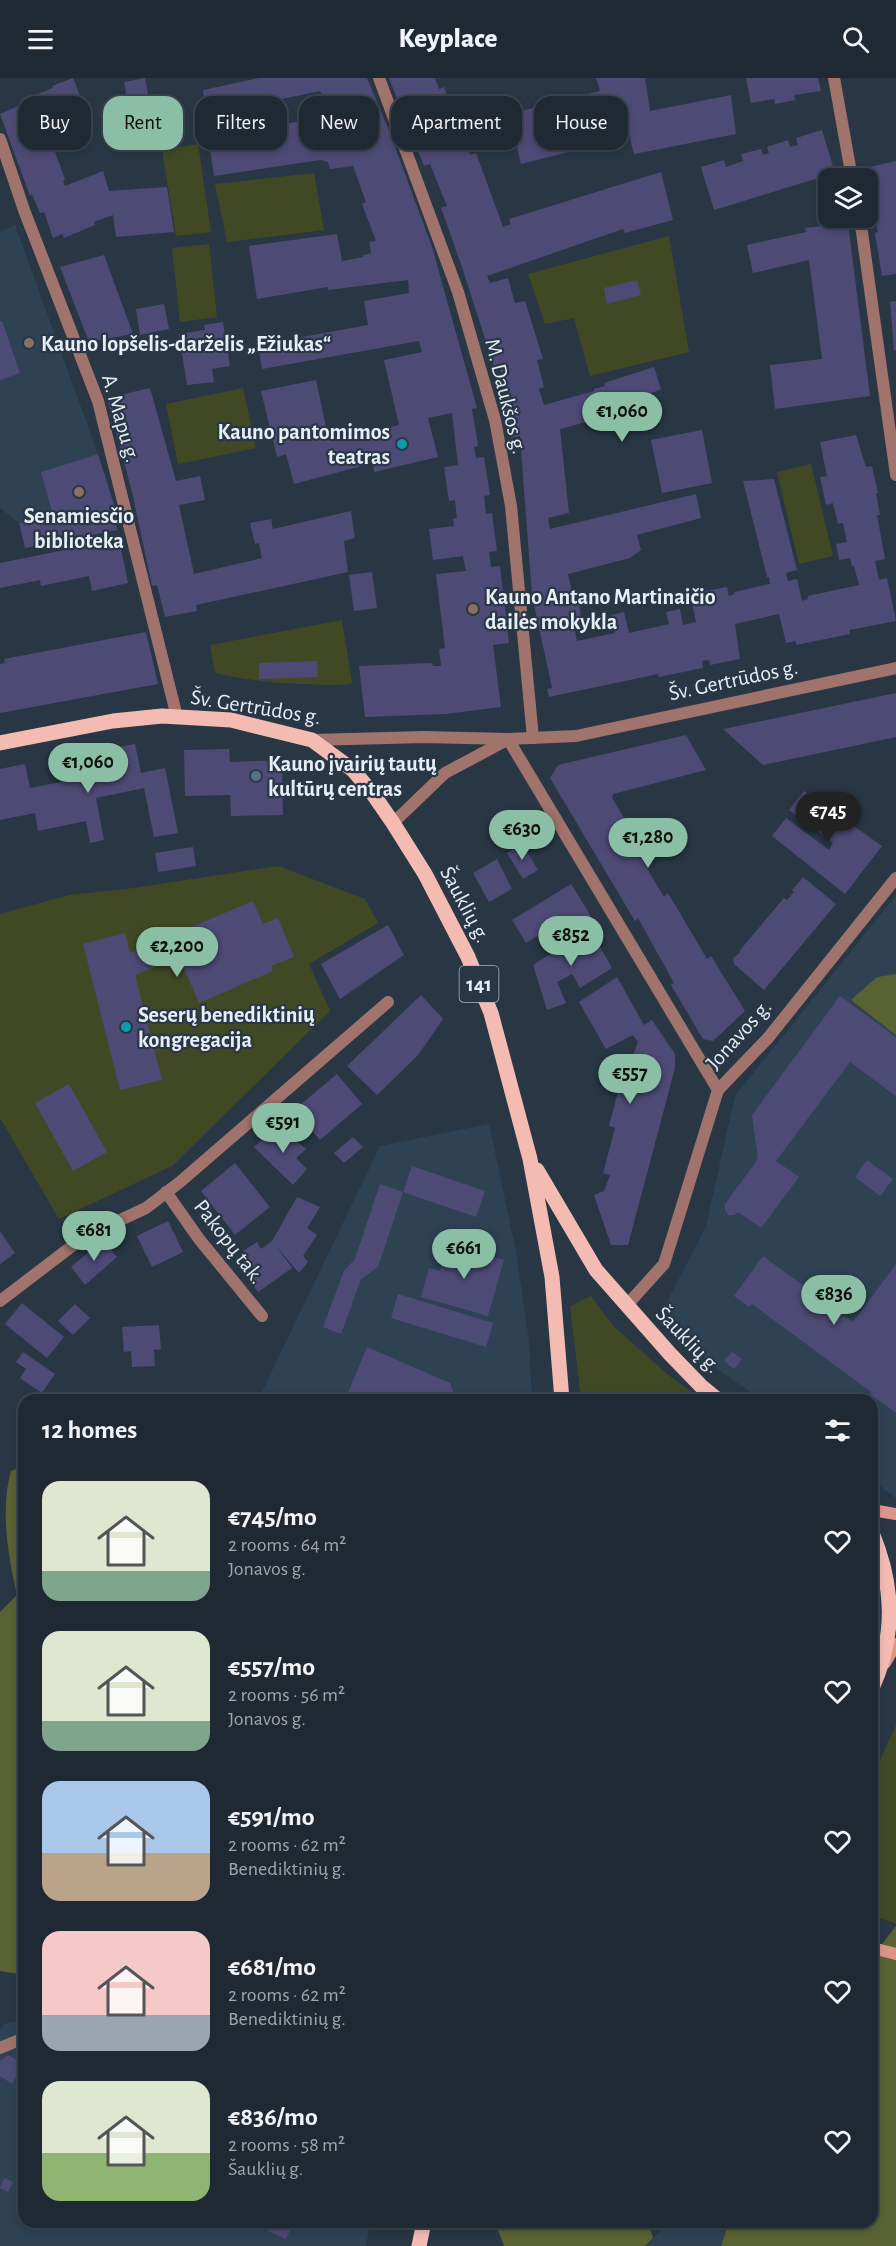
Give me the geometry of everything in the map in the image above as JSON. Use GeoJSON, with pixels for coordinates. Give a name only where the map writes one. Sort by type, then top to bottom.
{"type":"FeatureCollection","features":[{"type":"Feature","properties":{"kind":"main road","name":"Šv. Gertrūdos g."},"geometry":{"type":"LineString","coordinates":[[0,743],[113,721],[177,717],[231,720],[312,740]]}},
{"type":"Feature","properties":{"kind":"main road","name":"Šauklių g."},"geometry":{"type":"LineString","coordinates":[[312,740],[353,770],[374,794],[425,874],[468,957],[491,1013],[530,1158],[552,1277],[562,1394]]}},
{"type":"Feature","properties":{"kind":"main road","name":"Šauklių g."},"geometry":{"type":"LineString","coordinates":[[530,1158],[596,1270],[670,1354],[711,1394]]}},
{"type":"Feature","properties":{"kind":"main road"},"geometry":{"type":"LineString","coordinates":[[878,1549],[891,1597],[889,1640],[878,1677]]}},
{"type":"Feature","properties":{"kind":"main road"},"geometry":{"type":"LineString","coordinates":[[419,2246],[423,2228]]}},
{"type":"Feature","properties":{"kind":"street","name":"M. Daukšos g."},"geometry":{"type":"LineString","coordinates":[[379,78],[458,292],[495,420],[511,506],[533,738]]}},
{"type":"Feature","properties":{"kind":"street"},"geometry":{"type":"LineString","coordinates":[[834,78],[850,168]]}},
{"type":"Feature","properties":{"kind":"street","name":"A. Mapu g."},"geometry":{"type":"LineString","coordinates":[[0,139],[24,210],[98,401],[177,717]]}},
{"type":"Feature","properties":{"kind":"street"},"geometry":{"type":"LineString","coordinates":[[861,228],[896,475]]}},
{"type":"Feature","properties":{"kind":"street","name":"Šv. Gertrūdos g."},"geometry":{"type":"LineString","coordinates":[[312,740],[424,737],[508,739],[576,736],[896,668]]}},
{"type":"Feature","properties":{"kind":"street","name":"Šv. Gertrūdos g."},"geometry":{"type":"LineString","coordinates":[[393,823],[445,772],[508,739]]}},
{"type":"Feature","properties":{"kind":"street"},"geometry":{"type":"LineString","coordinates":[[508,739],[718,1090]]}},
{"type":"Feature","properties":{"kind":"street","name":"Jonavos g."},"geometry":{"type":"LineString","coordinates":[[627,1305],[664,1264],[718,1090],[768,1038],[896,878]]}},
{"type":"Feature","properties":{"kind":"street"},"geometry":{"type":"LineString","coordinates":[[0,1301],[84,1237],[146,1208],[388,1002]]}},
{"type":"Feature","properties":{"kind":"street","name":"Pakopų tak."},"geometry":{"type":"LineString","coordinates":[[166,1192],[199,1239],[262,1316]]}},
{"type":"Feature","properties":{"kind":"street"},"geometry":{"type":"LineString","coordinates":[[878,1511],[896,1514]]}},
{"type":"Feature","properties":{"kind":"street"},"geometry":{"type":"LineString","coordinates":[[882,1669],[896,1644]]}},
{"type":"Feature","properties":{"kind":"street"},"geometry":{"type":"LineString","coordinates":[[878,1950],[896,1954]]}},
{"type":"Feature","properties":{"kind":"street"},"geometry":{"type":"LineString","coordinates":[[0,2048],[18,2040]]}},
{"type":"Feature","properties":{"kind":"shaded area","name":"Kauno lopšelis-darželis „Ežiukas“"},"geometry":{"type":"Polygon","coordinates":[[[15,225],[98,454],[41,472],[53,516],[19,523],[0,508],[0,232],[15,225]]]}},
{"type":"Feature","properties":{"kind":"shaded area"},"geometry":{"type":"Polygon","coordinates":[[[896,895],[896,1498],[878,1484],[878,1394],[753,1394],[709,1363],[665,1306],[706,1226],[735,1096],[896,895]]]}},
{"type":"Feature","properties":{"kind":"shaded area"},"geometry":{"type":"Polygon","coordinates":[[[489,1124],[515,1246],[529,1341],[532,1394],[261,1394],[380,1146],[489,1124]]]}},
{"type":"Feature","properties":{"kind":"shaded area"},"geometry":{"type":"Polygon","coordinates":[[[18,2020],[18,2228],[369,2228],[366,2246],[0,2246],[0,2029],[4,2024],[18,2020]]]}},
{"type":"Feature","properties":{"kind":"shaded area"},"geometry":{"type":"Polygon","coordinates":[[[664,2228],[727,2228],[721,2246],[645,2246],[664,2228]]]}},
{"type":"Feature","properties":{"kind":"green space"},"geometry":{"type":"Polygon","coordinates":[[[195,144],[195,150],[199,150],[211,232],[176,236],[162,150],[183,150],[183,146],[195,144]]]}},
{"type":"Feature","properties":{"kind":"green space"},"geometry":{"type":"Polygon","coordinates":[[[314,173],[324,230],[227,242],[215,184],[314,173]]]}},
{"type":"Feature","properties":{"kind":"green space"},"geometry":{"type":"Polygon","coordinates":[[[669,236],[689,352],[590,376],[574,318],[545,324],[528,274],[669,236]]]}},
{"type":"Feature","properties":{"kind":"green space"},"geometry":{"type":"Polygon","coordinates":[[[209,244],[217,317],[180,322],[172,248],[209,244]]]}},
{"type":"Feature","properties":{"kind":"green space"},"geometry":{"type":"Polygon","coordinates":[[[243,388],[256,448],[178,464],[166,404],[243,388]]]}},
{"type":"Feature","properties":{"kind":"green space"},"geometry":{"type":"Polygon","coordinates":[[[811,464],[833,556],[799,564],[777,472],[811,464]]]}},
{"type":"Feature","properties":{"kind":"green space"},"geometry":{"type":"Polygon","coordinates":[[[342,620],[352,683],[331,685],[286,683],[250,680],[215,673],[210,645],[342,620]]]}},
{"type":"Feature","properties":{"kind":"green space"},"geometry":{"type":"Polygon","coordinates":[[[278,866],[365,899],[378,923],[309,964],[330,1011],[172,1166],[59,1219],[0,1118],[0,914],[69,895],[134,888],[278,866]]]}},
{"type":"Feature","properties":{"kind":"green space"},"geometry":{"type":"Polygon","coordinates":[[[896,974],[896,1035],[851,1000],[877,977],[896,974]]]}},
{"type":"Feature","properties":{"kind":"green space"},"geometry":{"type":"Polygon","coordinates":[[[591,1296],[613,1326],[667,1374],[694,1394],[580,1394],[570,1306],[591,1296]]]}},
{"type":"Feature","properties":{"kind":"green space"},"geometry":{"type":"Polygon","coordinates":[[[18,1468],[18,1974],[0,1971],[0,1612],[17,1595],[8,1548],[6,1517],[11,1471],[18,1468]]]}},
{"type":"Feature","properties":{"kind":"green space"},"geometry":{"type":"Polygon","coordinates":[[[896,1725],[896,1924],[878,1917],[878,1765],[896,1725]]]}},
{"type":"Feature","properties":{"kind":"green space"},"geometry":{"type":"Polygon","coordinates":[[[896,1926],[896,2246],[721,2246],[727,2228],[878,2228],[878,1949],[896,1926]]]}},
{"type":"Feature","properties":{"kind":"green space"},"geometry":{"type":"Polygon","coordinates":[[[497,2228],[650,2228],[653,2238],[645,2246],[504,2246],[497,2228]]]}},
{"type":"Feature","properties":{"kind":"building"},"geometry":{"type":"Polygon","coordinates":[[[73,78],[80,96],[35,96],[53,88],[52,86],[73,78]]]}},
{"type":"Feature","properties":{"kind":"building"},"geometry":{"type":"Polygon","coordinates":[[[145,78],[149,96],[126,96],[124,82],[145,78]]]}},
{"type":"Feature","properties":{"kind":"building"},"geometry":{"type":"Polygon","coordinates":[[[259,78],[367,78],[375,96],[322,96],[320,91],[287,98],[287,96],[204,96],[203,90],[259,78]]]}},
{"type":"Feature","properties":{"kind":"building"},"geometry":{"type":"Polygon","coordinates":[[[389,78],[435,78],[439,89],[444,87],[447,96],[396,96],[389,78]]]}},
{"type":"Feature","properties":{"kind":"building"},"geometry":{"type":"Polygon","coordinates":[[[596,78],[645,78],[650,111],[731,95],[736,134],[634,154],[628,130],[628,96],[580,96],[600,91],[596,78]]]}},
{"type":"Feature","properties":{"kind":"building"},"geometry":{"type":"Polygon","coordinates":[[[746,78],[818,78],[821,91],[794,95],[795,100],[775,104],[774,99],[751,103],[746,78]]]}},
{"type":"Feature","properties":{"kind":"building"},"geometry":{"type":"Polygon","coordinates":[[[18,106],[18,150],[54,150],[65,179],[63,181],[65,186],[103,171],[109,191],[167,187],[174,232],[116,237],[113,215],[64,238],[62,234],[53,238],[44,212],[40,213],[32,194],[30,196],[0,114],[18,106]]]}},
{"type":"Feature","properties":{"kind":"building"},"geometry":{"type":"Polygon","coordinates":[[[379,107],[391,136],[391,150],[396,150],[432,247],[477,408],[472,409],[478,446],[474,447],[476,458],[484,457],[490,495],[484,496],[486,514],[492,513],[497,551],[489,552],[491,567],[500,566],[509,643],[493,645],[501,707],[446,714],[365,717],[359,666],[432,663],[433,666],[441,666],[439,649],[445,648],[436,574],[466,571],[463,556],[433,560],[429,529],[454,526],[453,519],[457,518],[455,500],[449,501],[444,467],[458,465],[452,413],[428,418],[438,457],[374,472],[373,463],[294,484],[286,454],[277,457],[261,391],[316,380],[329,441],[399,425],[384,360],[422,352],[419,341],[262,369],[258,345],[368,325],[364,301],[409,293],[408,280],[328,290],[328,287],[257,299],[249,246],[337,234],[342,261],[371,253],[369,242],[376,241],[362,204],[366,202],[353,166],[330,169],[328,162],[320,160],[214,176],[210,150],[287,150],[287,123],[299,122],[299,150],[379,150],[379,107]]]}},
{"type":"Feature","properties":{"kind":"building"},"geometry":{"type":"Polygon","coordinates":[[[534,108],[534,150],[577,150],[521,164],[518,150],[522,150],[522,111],[534,108]]]}},
{"type":"Feature","properties":{"kind":"building"},"geometry":{"type":"Polygon","coordinates":[[[822,130],[833,168],[818,168],[818,178],[714,210],[701,167],[724,160],[726,167],[743,161],[741,154],[761,149],[763,155],[769,153],[767,147],[788,140],[790,147],[798,145],[796,138],[822,130]]]}},
{"type":"Feature","properties":{"kind":"building"},"geometry":{"type":"Polygon","coordinates":[[[418,150],[468,150],[470,155],[476,153],[503,227],[511,224],[509,219],[661,172],[673,220],[625,233],[623,229],[487,276],[490,283],[508,278],[515,303],[525,301],[543,359],[537,360],[544,387],[539,389],[544,405],[594,391],[594,389],[605,386],[604,383],[654,367],[661,389],[617,408],[620,417],[603,423],[601,418],[560,429],[569,513],[548,518],[550,529],[696,494],[701,518],[637,535],[641,550],[630,558],[568,574],[574,601],[578,600],[583,625],[574,626],[577,641],[615,633],[611,615],[624,612],[629,633],[669,624],[666,612],[680,609],[683,625],[696,622],[690,594],[727,587],[729,596],[734,592],[770,584],[743,481],[774,479],[797,570],[786,573],[788,581],[797,579],[802,601],[808,599],[808,596],[859,585],[850,558],[839,560],[836,544],[847,542],[843,523],[838,524],[833,503],[826,505],[820,477],[827,476],[820,442],[856,435],[866,467],[872,466],[878,493],[876,493],[880,515],[877,515],[885,559],[875,561],[879,580],[887,578],[896,621],[850,630],[850,634],[796,645],[796,641],[786,643],[779,614],[735,624],[740,659],[710,665],[709,660],[702,661],[703,668],[659,677],[658,674],[549,697],[547,689],[552,688],[532,595],[520,436],[511,438],[502,397],[509,396],[500,369],[495,370],[441,208],[447,206],[430,164],[424,166],[418,150]]]}},
{"type":"Feature","properties":{"kind":"building"},"geometry":{"type":"Polygon","coordinates":[[[896,161],[896,274],[882,276],[875,233],[878,232],[878,168],[865,168],[896,161]]]}},
{"type":"Feature","properties":{"kind":"building"},"geometry":{"type":"Polygon","coordinates":[[[805,228],[849,228],[870,396],[775,409],[770,365],[822,359],[809,260],[753,273],[747,245],[806,232],[805,228]]]}},
{"type":"Feature","properties":{"kind":"building"},"geometry":{"type":"Polygon","coordinates":[[[104,255],[133,334],[89,342],[60,267],[104,255]]]}},
{"type":"Feature","properties":{"kind":"building"},"geometry":{"type":"Polygon","coordinates":[[[637,280],[641,295],[607,304],[604,288],[637,280]]]}},
{"type":"Feature","properties":{"kind":"building"},"geometry":{"type":"Polygon","coordinates":[[[896,301],[896,350],[894,351],[890,302],[896,301]]]}},
{"type":"Feature","properties":{"kind":"building"},"geometry":{"type":"Polygon","coordinates":[[[164,304],[169,329],[140,335],[136,309],[164,304]]]}},
{"type":"Feature","properties":{"kind":"building"},"geometry":{"type":"Polygon","coordinates":[[[0,321],[2,321],[20,373],[0,380],[0,321]]]}},
{"type":"Feature","properties":{"kind":"building"},"geometry":{"type":"Polygon","coordinates":[[[223,322],[230,366],[212,369],[214,382],[187,385],[179,334],[205,330],[204,325],[223,322]]]}},
{"type":"Feature","properties":{"kind":"building"},"geometry":{"type":"Polygon","coordinates":[[[150,388],[176,481],[200,476],[205,500],[179,505],[194,574],[262,558],[259,543],[255,544],[250,523],[271,519],[273,529],[351,511],[355,538],[344,541],[348,572],[196,605],[197,611],[165,617],[157,585],[152,586],[132,492],[107,398],[150,388]]]}},
{"type":"Feature","properties":{"kind":"building"},"geometry":{"type":"Polygon","coordinates":[[[702,430],[712,483],[662,493],[651,440],[702,430]]]}},
{"type":"Feature","properties":{"kind":"building","name":"Senamiesčio biblioteka"},"geometry":{"type":"Polygon","coordinates":[[[98,454],[115,508],[112,509],[117,530],[25,548],[19,523],[53,516],[41,472],[98,454]]]}},
{"type":"Feature","properties":{"kind":"building"},"geometry":{"type":"Polygon","coordinates":[[[119,539],[128,583],[92,591],[89,576],[41,586],[40,580],[0,588],[0,563],[119,539]]]}},
{"type":"Feature","properties":{"kind":"building"},"geometry":{"type":"Polygon","coordinates":[[[372,572],[377,608],[354,611],[349,575],[372,572]]]}},
{"type":"Feature","properties":{"kind":"building"},"geometry":{"type":"Polygon","coordinates":[[[146,632],[158,684],[0,713],[0,664],[5,663],[4,659],[146,632]]]}},
{"type":"Feature","properties":{"kind":"building"},"geometry":{"type":"Polygon","coordinates":[[[317,661],[318,677],[259,679],[259,663],[317,661]]]}},
{"type":"Feature","properties":{"kind":"building"},"geometry":{"type":"Polygon","coordinates":[[[896,693],[896,737],[763,765],[723,729],[896,693]]]}},
{"type":"Feature","properties":{"kind":"building"},"geometry":{"type":"Polygon","coordinates":[[[686,735],[706,770],[613,794],[612,798],[640,845],[635,848],[664,897],[668,893],[707,959],[711,956],[745,1011],[713,1041],[703,1039],[671,985],[674,983],[638,918],[635,921],[550,778],[558,765],[686,735]]]}},
{"type":"Feature","properties":{"kind":"building"},"geometry":{"type":"Polygon","coordinates":[[[135,744],[141,773],[165,768],[178,833],[154,837],[144,788],[96,798],[104,840],[90,843],[86,821],[38,831],[35,813],[0,820],[0,769],[25,764],[30,788],[77,779],[75,765],[100,760],[98,751],[135,744]]]}},
{"type":"Feature","properties":{"kind":"building"},"geometry":{"type":"Polygon","coordinates":[[[229,749],[230,762],[282,760],[283,815],[231,816],[230,795],[185,796],[184,750],[229,749]]]}},
{"type":"Feature","properties":{"kind":"building"},"geometry":{"type":"Polygon","coordinates":[[[804,791],[882,846],[845,894],[772,836],[786,818],[829,850],[833,843],[789,810],[804,791]]]}},
{"type":"Feature","properties":{"kind":"building"},"geometry":{"type":"Polygon","coordinates":[[[522,843],[538,870],[523,879],[507,853],[522,843]]]}},
{"type":"Feature","properties":{"kind":"building"},"geometry":{"type":"Polygon","coordinates":[[[193,847],[196,866],[158,872],[155,853],[193,847]]]}},
{"type":"Feature","properties":{"kind":"building"},"geometry":{"type":"Polygon","coordinates":[[[497,859],[512,889],[489,902],[473,873],[497,859]]]}},
{"type":"Feature","properties":{"kind":"building"},"geometry":{"type":"Polygon","coordinates":[[[803,877],[836,904],[764,990],[734,964],[733,958],[740,953],[740,950],[784,898],[787,900],[794,892],[792,890],[803,877]]]}},
{"type":"Feature","properties":{"kind":"building"},"geometry":{"type":"Polygon","coordinates":[[[571,884],[592,918],[567,933],[563,926],[554,932],[551,928],[526,943],[512,920],[571,884]]]}},
{"type":"Feature","properties":{"kind":"building"},"geometry":{"type":"Polygon","coordinates":[[[253,901],[263,924],[278,918],[294,957],[271,966],[273,971],[199,1003],[179,957],[135,975],[162,1080],[120,1090],[83,944],[125,933],[130,953],[253,901]]]}},
{"type":"Feature","properties":{"kind":"building"},"geometry":{"type":"Polygon","coordinates":[[[388,925],[404,955],[340,999],[321,964],[388,925]]]}},
{"type":"Feature","properties":{"kind":"building"},"geometry":{"type":"Polygon","coordinates":[[[590,929],[612,968],[580,988],[572,974],[557,982],[566,1003],[547,1010],[533,965],[590,929]]]}},
{"type":"Feature","properties":{"kind":"building"},"geometry":{"type":"Polygon","coordinates":[[[617,977],[644,1025],[652,1020],[675,1054],[675,1068],[628,1245],[611,1245],[594,1195],[604,1191],[610,1175],[603,1173],[615,1128],[609,1126],[622,1077],[625,1078],[629,1058],[632,1058],[638,1042],[633,1035],[606,1049],[579,1002],[617,977]]]}},
{"type":"Feature","properties":{"kind":"building"},"geometry":{"type":"Polygon","coordinates":[[[421,995],[443,1019],[418,1055],[377,1095],[347,1066],[421,995]]]}},
{"type":"Feature","properties":{"kind":"building"},"geometry":{"type":"Polygon","coordinates":[[[840,996],[896,1037],[896,1096],[850,1062],[776,1161],[799,1177],[761,1228],[738,1212],[728,1215],[725,1204],[758,1159],[752,1115],[840,996]]]}},
{"type":"Feature","properties":{"kind":"building"},"geometry":{"type":"Polygon","coordinates":[[[337,1074],[362,1104],[320,1140],[294,1110],[337,1074]]]}},
{"type":"Feature","properties":{"kind":"building"},"geometry":{"type":"Polygon","coordinates":[[[69,1084],[107,1152],[73,1171],[35,1103],[69,1084]]]}},
{"type":"Feature","properties":{"kind":"building"},"geometry":{"type":"Polygon","coordinates":[[[278,1125],[306,1149],[296,1158],[307,1169],[293,1185],[254,1147],[278,1125]]]}},
{"type":"Feature","properties":{"kind":"building"},"geometry":{"type":"Polygon","coordinates":[[[353,1137],[363,1147],[344,1163],[334,1153],[353,1137]]]}},
{"type":"Feature","properties":{"kind":"building"},"geometry":{"type":"Polygon","coordinates":[[[867,1160],[893,1179],[880,1196],[855,1177],[867,1160]]]}},
{"type":"Feature","properties":{"kind":"building"},"geometry":{"type":"Polygon","coordinates":[[[235,1163],[270,1207],[235,1235],[201,1191],[235,1163]]]}},
{"type":"Feature","properties":{"kind":"building"},"geometry":{"type":"Polygon","coordinates":[[[412,1166],[485,1191],[476,1217],[403,1192],[412,1166]]]}},
{"type":"Feature","properties":{"kind":"building"},"geometry":{"type":"Polygon","coordinates":[[[380,1184],[403,1192],[378,1267],[361,1279],[341,1334],[323,1327],[344,1271],[355,1259],[380,1184]]]}},
{"type":"Feature","properties":{"kind":"building"},"geometry":{"type":"Polygon","coordinates":[[[297,1197],[320,1207],[307,1228],[317,1235],[303,1256],[308,1262],[299,1273],[276,1246],[292,1268],[258,1292],[240,1266],[249,1260],[243,1251],[257,1242],[261,1249],[272,1241],[297,1197]]]}},
{"type":"Feature","properties":{"kind":"building"},"geometry":{"type":"Polygon","coordinates":[[[168,1221],[183,1252],[152,1267],[137,1236],[168,1221]]]}},
{"type":"Feature","properties":{"kind":"building"},"geometry":{"type":"Polygon","coordinates":[[[0,1231],[15,1253],[0,1264],[0,1231]]]}},
{"type":"Feature","properties":{"kind":"building"},"geometry":{"type":"Polygon","coordinates":[[[103,1240],[117,1257],[85,1285],[71,1267],[103,1240]]]}},
{"type":"Feature","properties":{"kind":"building"},"geometry":{"type":"Polygon","coordinates":[[[448,1244],[504,1260],[488,1316],[421,1297],[429,1268],[440,1271],[448,1244]]]}},
{"type":"Feature","properties":{"kind":"building"},"geometry":{"type":"Polygon","coordinates":[[[763,1256],[853,1322],[896,1264],[896,1413],[878,1400],[878,1394],[870,1394],[871,1392],[752,1304],[749,1307],[734,1296],[763,1256]]]}},
{"type":"Feature","properties":{"kind":"building"},"geometry":{"type":"Polygon","coordinates":[[[398,1294],[493,1323],[486,1347],[391,1318],[398,1294]]]}},
{"type":"Feature","properties":{"kind":"building"},"geometry":{"type":"Polygon","coordinates":[[[22,1303],[64,1337],[47,1358],[5,1324],[22,1303]]]}},
{"type":"Feature","properties":{"kind":"building"},"geometry":{"type":"Polygon","coordinates":[[[75,1304],[90,1318],[73,1335],[58,1321],[75,1304]]]}},
{"type":"Feature","properties":{"kind":"building"},"geometry":{"type":"Polygon","coordinates":[[[159,1325],[161,1349],[154,1350],[155,1366],[132,1367],[131,1351],[124,1352],[122,1327],[159,1325]]]}},
{"type":"Feature","properties":{"kind":"building"},"geometry":{"type":"Polygon","coordinates":[[[367,1347],[450,1383],[454,1394],[347,1394],[367,1347]]]}},
{"type":"Feature","properties":{"kind":"building"},"geometry":{"type":"Polygon","coordinates":[[[23,1352],[55,1374],[42,1393],[20,1378],[26,1369],[16,1362],[23,1352]]]}},
{"type":"Feature","properties":{"kind":"building"},"geometry":{"type":"Polygon","coordinates":[[[732,1352],[742,1359],[734,1369],[724,1361],[732,1352]]]}},
{"type":"Feature","properties":{"kind":"building"},"geometry":{"type":"Polygon","coordinates":[[[8,2055],[18,2061],[18,2073],[12,2084],[0,2076],[0,2061],[8,2055]]]}},
{"type":"Feature","properties":{"kind":"building"},"geometry":{"type":"Polygon","coordinates":[[[4,2178],[13,2182],[8,2192],[0,2188],[4,2178]]]}},
{"type":"Feature","properties":{"kind":"building"},"geometry":{"type":"Polygon","coordinates":[[[261,2228],[291,2228],[286,2239],[261,2228]]]}},
{"type":"Feature","properties":{"kind":"place","name":"Kauno lopšelis-darželis „Ežiukas“"},"geometry":{"type":"Point","coordinates":[29,343]}},
{"type":"Feature","properties":{"kind":"place","name":"Kauno pantomimos teatras"},"geometry":{"type":"Point","coordinates":[402,444]}},
{"type":"Feature","properties":{"kind":"place","name":"Senamiesčio biblioteka"},"geometry":{"type":"Point","coordinates":[79,492]}},
{"type":"Feature","properties":{"kind":"place","name":"Kauno Antano Martinaičio dailės mokykla"},"geometry":{"type":"Point","coordinates":[473,609]}},
{"type":"Feature","properties":{"kind":"place","name":"Kauno įvairių tautų kultūrų centras"},"geometry":{"type":"Point","coordinates":[256,776]}},
{"type":"Feature","properties":{"kind":"place","name":"Seserų benediktinių kongregacija"},"geometry":{"type":"Point","coordinates":[126,1027]}}]}
